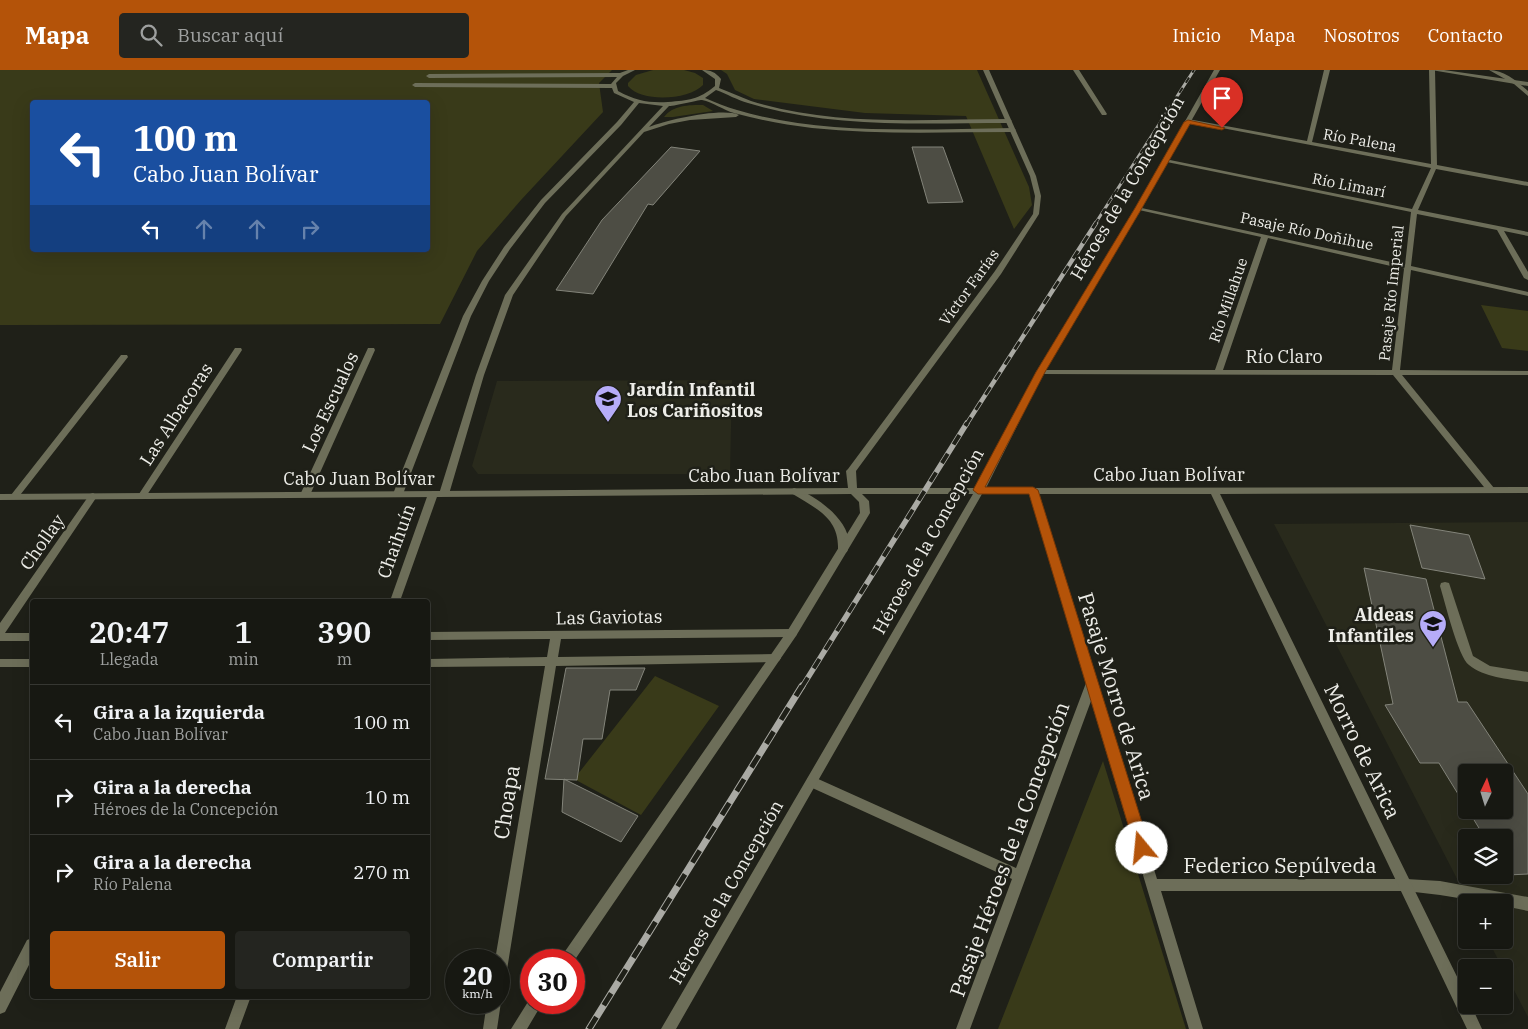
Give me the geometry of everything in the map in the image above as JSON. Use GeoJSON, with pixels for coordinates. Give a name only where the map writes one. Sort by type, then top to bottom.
{"type":"FeatureCollection","features":[{"type":"Feature","properties":{"kind":"street"},"geometry":{"type":"LineString","coordinates":[[433,70],[429,76],[621,75],[632,70]]}},
{"type":"Feature","properties":{"kind":"street"},"geometry":{"type":"LineString","coordinates":[[621,75],[614,83],[614,86],[616,92],[622,96],[638,101],[670,103],[700,98],[712,92],[718,86],[718,79],[712,73],[705,70]]}},
{"type":"Feature","properties":{"kind":"street","name":"Víctor Farías"},"geometry":{"type":"LineString","coordinates":[[853,491],[851,471],[998,272],[1036,214],[1038,196],[1033,176],[986,70]]}},
{"type":"Feature","properties":{"kind":"street"},"geometry":{"type":"LineString","coordinates":[[1076,70],[1104,114]]}},
{"type":"Feature","properties":{"kind":"street","name":"Héroes de la Concepción"},"geometry":{"type":"LineString","coordinates":[[668,1029],[967,515],[978,490],[1040,372],[1138,208],[1217,70]]}},
{"type":"Feature","properties":{"kind":"street"},"geometry":{"type":"LineString","coordinates":[[1309,144],[1328,70]]}},
{"type":"Feature","properties":{"kind":"street"},"geometry":{"type":"LineString","coordinates":[[1433,70],[1528,84]]}},
{"type":"Feature","properties":{"kind":"street","name":"Pasaje Río Imperial"},"geometry":{"type":"LineString","coordinates":[[1433,70],[1434,167],[1414,211],[1396,373],[1491,490]]}},
{"type":"Feature","properties":{"kind":"street"},"geometry":{"type":"LineString","coordinates":[[1492,70],[1516,83],[1528,94]]}},
{"type":"Feature","properties":{"kind":"street"},"geometry":{"type":"LineString","coordinates":[[415,85],[614,86]]}},
{"type":"Feature","properties":{"kind":"street"},"geometry":{"type":"LineString","coordinates":[[716,88],[738,100],[794,112],[848,118],[1009,121]]}},
{"type":"Feature","properties":{"kind":"street"},"geometry":{"type":"LineString","coordinates":[[700,98],[719,107],[798,124],[904,130],[1013,130]]}},
{"type":"Feature","properties":{"kind":"street"},"geometry":{"type":"LineString","coordinates":[[398,494],[466,316],[480,288],[527,220],[638,101]]}},
{"type":"Feature","properties":{"kind":"street"},"geometry":{"type":"LineString","coordinates":[[444,494],[480,374],[509,295],[564,215],[604,170],[670,103]]}},
{"type":"Feature","properties":{"kind":"street"},"geometry":{"type":"LineString","coordinates":[[640,134],[657,126],[701,116],[755,116]]}},
{"type":"Feature","properties":{"kind":"street"},"geometry":{"type":"LineString","coordinates":[[903,120],[904,130]]}},
{"type":"Feature","properties":{"kind":"street","name":"Río Palena"},"geometry":{"type":"LineString","coordinates":[[1188,122],[1528,184]]}},
{"type":"Feature","properties":{"kind":"street","name":"Río Limarí"},"geometry":{"type":"LineString","coordinates":[[1165,161],[1528,234]]}},
{"type":"Feature","properties":{"kind":"street","name":"Pasaje Río Doñihue"},"geometry":{"type":"LineString","coordinates":[[1138,208],[1528,294]]}},
{"type":"Feature","properties":{"kind":"street"},"geometry":{"type":"LineString","coordinates":[[1499,228],[1528,278]]}},
{"type":"Feature","properties":{"kind":"street","name":"Río Millahue"},"geometry":{"type":"LineString","coordinates":[[1218,372],[1265,236]]}},
{"type":"Feature","properties":{"kind":"street","name":"Las Albacoras"},"geometry":{"type":"LineString","coordinates":[[142,496],[238,350]]}},
{"type":"Feature","properties":{"kind":"street","name":"Los Escualos"},"geometry":{"type":"LineString","coordinates":[[305,495],[371,350]]}},
{"type":"Feature","properties":{"kind":"street"},"geometry":{"type":"LineString","coordinates":[[14,497],[124,357]]}},
{"type":"Feature","properties":{"kind":"street","name":"Río Claro"},"geometry":{"type":"LineString","coordinates":[[1040,372],[1528,373]]}},
{"type":"Feature","properties":{"kind":"street","name":"Cabo Juan Bolívar"},"geometry":{"type":"LineString","coordinates":[[0,497],[978,490],[1528,490]]}},
{"type":"Feature","properties":{"kind":"street","name":"Pasaje Morro de Arica"},"geometry":{"type":"LineString","coordinates":[[1033,490],[1196,1029]]}},
{"type":"Feature","properties":{"kind":"street","name":"Morro de Arica"},"geometry":{"type":"LineString","coordinates":[[1214,490],[1475,1029]]}},
{"type":"Feature","properties":{"kind":"street"},"geometry":{"type":"LineString","coordinates":[[794,491],[831,515],[838,522],[843,531],[843,549]]}},
{"type":"Feature","properties":{"kind":"street"},"geometry":{"type":"LineString","coordinates":[[574,949],[792,633],[865,513],[864,502],[853,491]]}},
{"type":"Feature","properties":{"kind":"street","name":"Chaihuín"},"geometry":{"type":"LineString","coordinates":[[396,599],[433,494]]}},
{"type":"Feature","properties":{"kind":"street","name":"Chollay"},"geometry":{"type":"LineString","coordinates":[[0,631],[93,496]]}},
{"type":"Feature","properties":{"kind":"street"},"geometry":{"type":"LineString","coordinates":[[1445,586],[1468,658],[1474,665],[1486,670],[1528,678]]}},
{"type":"Feature","properties":{"kind":"street","name":"Las Gaviotas"},"geometry":{"type":"LineString","coordinates":[[430,636],[792,633]]}},
{"type":"Feature","properties":{"kind":"street","name":"Choapa"},"geometry":{"type":"LineString","coordinates":[[503,949],[550,662],[556,636]]}},
{"type":"Feature","properties":{"kind":"street"},"geometry":{"type":"LineString","coordinates":[[0,637],[30,637]]}},
{"type":"Feature","properties":{"kind":"street"},"geometry":{"type":"LineString","coordinates":[[430,663],[775,658]]}},
{"type":"Feature","properties":{"kind":"street"},"geometry":{"type":"LineString","coordinates":[[0,663],[30,663]]}},
{"type":"Feature","properties":{"kind":"street","name":"Pasaje Héroes de la Concepción"},"geometry":{"type":"LineString","coordinates":[[963,1029],[1092,682]]}},
{"type":"Feature","properties":{"kind":"street"},"geometry":{"type":"LineString","coordinates":[[812,782],[1020,876]]}},
{"type":"Feature","properties":{"kind":"street","name":"Federico Sepúlveda"},"geometry":{"type":"LineString","coordinates":[[1153,885],[1406,885]]}},
{"type":"Feature","properties":{"kind":"street"},"geometry":{"type":"LineString","coordinates":[[1406,885],[1440,888],[1528,904]]}},
{"type":"Feature","properties":{"kind":"street"},"geometry":{"type":"LineString","coordinates":[[0,1007],[30,949]]}},
{"type":"Feature","properties":{"kind":"street"},"geometry":{"type":"LineString","coordinates":[[232,1029],[243,999]]}},
{"type":"Feature","properties":{"kind":"street"},"geometry":{"type":"LineString","coordinates":[[490,1029],[492,1014]]}},
{"type":"Feature","properties":{"kind":"street"},"geometry":{"type":"LineString","coordinates":[[518,1029],[528,1014]]}},
{"type":"Feature","properties":{"kind":"shaded area"},"geometry":{"type":"Polygon","coordinates":[[[0,70],[612,70],[599,83],[603,112],[521,200],[477,251],[440,324],[0,325],[0,70]]]}},
{"type":"Feature","properties":{"kind":"shaded area"},"geometry":{"type":"Polygon","coordinates":[[[653,70],[684,70],[695,73],[703,78],[703,85],[687,94],[666,98],[644,95],[628,86],[628,83],[636,75],[653,70]]]}},
{"type":"Feature","properties":{"kind":"shaded area"},"geometry":{"type":"Polygon","coordinates":[[[721,70],[977,70],[1029,187],[1032,205],[1014,229],[966,116],[865,113],[754,99],[735,90],[727,74],[721,70]]]}},
{"type":"Feature","properties":{"kind":"shaded area"},"geometry":{"type":"Polygon","coordinates":[[[703,105],[713,111],[664,117],[677,108],[703,105]]]}},
{"type":"Feature","properties":{"kind":"shaded area"},"geometry":{"type":"Polygon","coordinates":[[[1481,305],[1528,311],[1528,351],[1502,348],[1481,305]]]}},
{"type":"Feature","properties":{"kind":"shaded area","name":"Jardín Infantil Los Cariñositos"},"geometry":{"type":"Polygon","coordinates":[[[732,380],[730,474],[478,474],[472,466],[497,381],[732,380]]]}},
{"type":"Feature","properties":{"kind":"shaded area","name":"Aldeas Infantiles"},"geometry":{"type":"Polygon","coordinates":[[[1528,522],[1528,1017],[1513,988],[1513,959],[1498,959],[1493,949],[1513,949],[1513,894],[1465,894],[1460,884],[1513,884],[1513,829],[1458,829],[1458,881],[1274,524],[1528,522]]]}},
{"type":"Feature","properties":{"kind":"shaded area"},"geometry":{"type":"Polygon","coordinates":[[[655,676],[719,706],[641,815],[574,779],[655,676]]]}},
{"type":"Feature","properties":{"kind":"shaded area"},"geometry":{"type":"Polygon","coordinates":[[[1103,761],[1186,1029],[998,1029],[1103,761]]]}},
{"type":"Feature","properties":{"kind":"building"},"geometry":{"type":"Polygon","coordinates":[[[671,147],[700,151],[653,205],[648,204],[593,294],[556,290],[602,220],[671,147]]]}},
{"type":"Feature","properties":{"kind":"building"},"geometry":{"type":"Polygon","coordinates":[[[912,147],[943,147],[963,202],[928,203],[912,147]]]}},
{"type":"Feature","properties":{"kind":"building"},"geometry":{"type":"Polygon","coordinates":[[[1410,525],[1469,535],[1485,579],[1422,568],[1410,525]]]}},
{"type":"Feature","properties":{"kind":"building"},"geometry":{"type":"Polygon","coordinates":[[[1364,568],[1426,579],[1458,702],[1467,702],[1508,764],[1458,764],[1458,794],[1439,763],[1420,763],[1385,705],[1393,704],[1364,568]]]}},
{"type":"Feature","properties":{"kind":"building"},"geometry":{"type":"Polygon","coordinates":[[[566,668],[645,668],[636,690],[610,690],[602,739],[583,739],[577,780],[545,779],[566,668]]]}},
{"type":"Feature","properties":{"kind":"building"},"geometry":{"type":"Polygon","coordinates":[[[1513,771],[1528,794],[1528,874],[1513,875],[1513,829],[1480,829],[1473,819],[1513,819],[1513,771]]]}},
{"type":"Feature","properties":{"kind":"building"},"geometry":{"type":"Polygon","coordinates":[[[564,779],[638,816],[621,842],[562,812],[564,779]]]}},
{"type":"Feature","properties":{"kind":"railway"},"geometry":{"type":"LineString","coordinates":[[1095,224],[1194,70]]}},
{"type":"Feature","properties":{"kind":"railway"},"geometry":{"type":"LineString","coordinates":[[966,425],[1096,223]]}},
{"type":"Feature","properties":{"kind":"railway"},"geometry":{"type":"LineString","coordinates":[[802,687],[967,423]]}},
{"type":"Feature","properties":{"kind":"railway"},"geometry":{"type":"LineString","coordinates":[[589,1029],[802,686]]}},
{"type":"Feature","properties":{"kind":"place","name":"Jardín Infantil Los Cariñositos"},"geometry":{"type":"Point","coordinates":[608,423]}},
{"type":"Feature","properties":{"kind":"place","name":"Aldeas Infantiles"},"geometry":{"type":"Point","coordinates":[1433,648]}},
{"type":"Feature","properties":{"kind":"route"},"geometry":{"type":"LineString","coordinates":[[1142,848],[1033,490],[978,490],[1040,372],[1188,122],[1222,128]]}}]}
